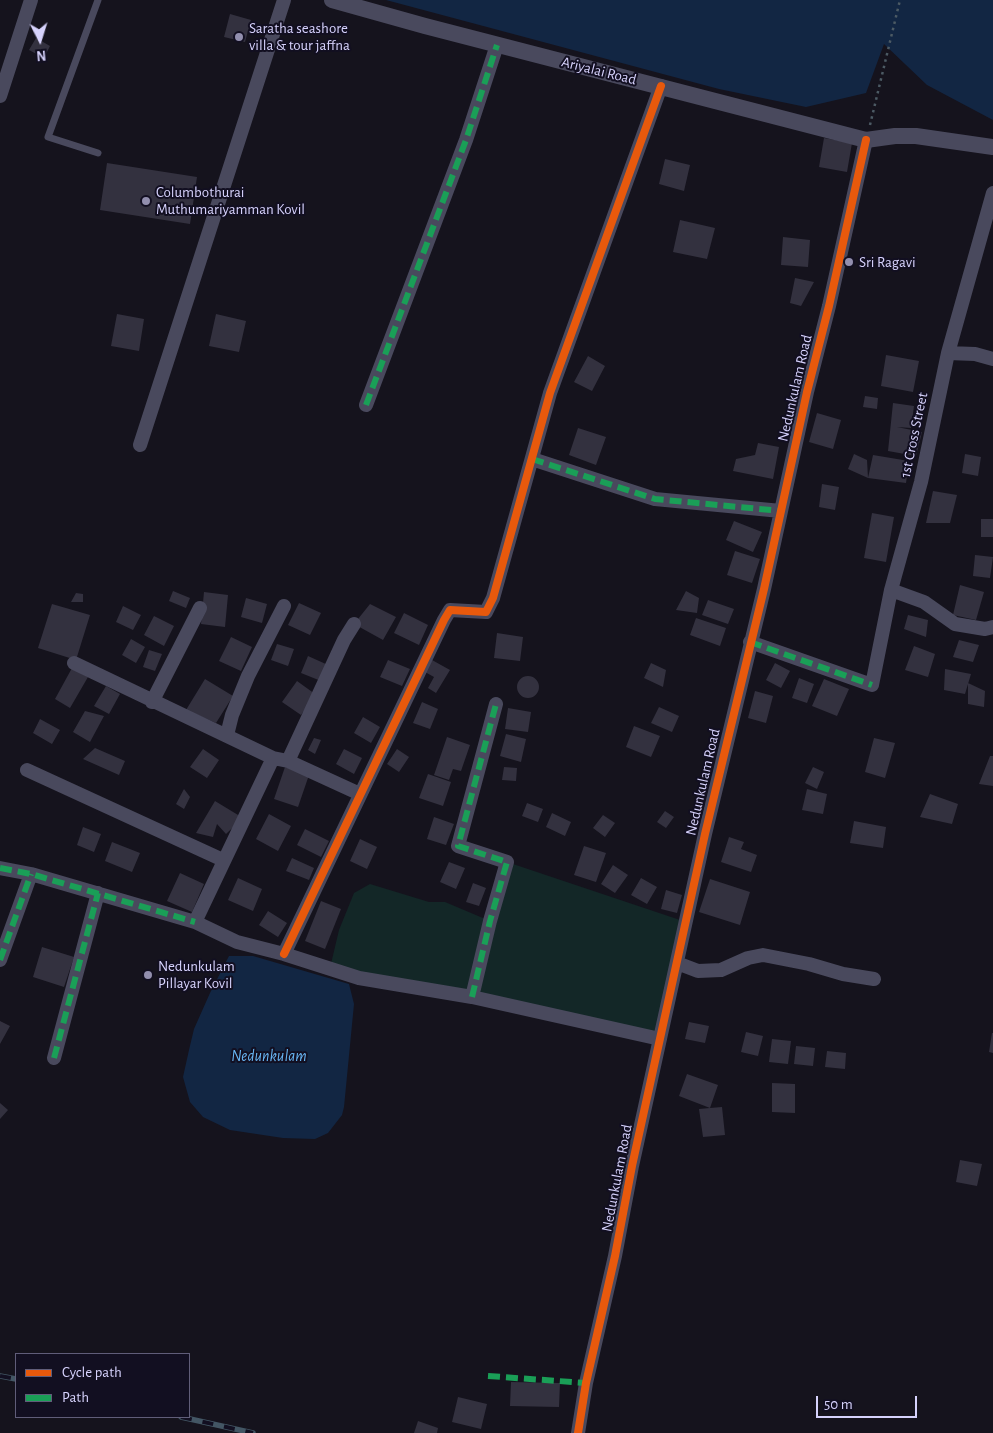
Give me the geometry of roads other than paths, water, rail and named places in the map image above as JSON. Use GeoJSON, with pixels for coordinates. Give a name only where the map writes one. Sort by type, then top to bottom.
{"type":"FeatureCollection","features":[{"type":"Feature","properties":{"kind":"street"},"geometry":{"type":"LineString","coordinates":[[0,96],[31,0]]}},
{"type":"Feature","properties":{"kind":"street"},"geometry":{"type":"LineString","coordinates":[[140,444],[284,0]]}},
{"type":"Feature","properties":{"kind":"street","name":"Ariyalai Road"},"geometry":{"type":"LineString","coordinates":[[332,0],[497,45],[866,140]]}},
{"type":"Feature","properties":{"kind":"street"},"geometry":{"type":"LineString","coordinates":[[366,405],[466,140],[497,45]]}},
{"type":"Feature","properties":{"kind":"street"},"geometry":{"type":"LineString","coordinates":[[284,954],[450,610],[486,612],[493,598],[550,393],[660,86]]}},
{"type":"Feature","properties":{"kind":"street"},"geometry":{"type":"LineString","coordinates":[[866,140],[895,136],[916,136],[993,147]]}},
{"type":"Feature","properties":{"kind":"street","name":"Nedunkulam Road"},"geometry":{"type":"LineString","coordinates":[[578,1433],[586,1382],[615,1256],[632,1166],[705,834],[866,140]]}},
{"type":"Feature","properties":{"kind":"street","name":"1st Cross Street"},"geometry":{"type":"LineString","coordinates":[[750,642],[872,685],[891,590],[921,482],[948,353],[993,194]]}},
{"type":"Feature","properties":{"kind":"street"},"geometry":{"type":"LineString","coordinates":[[948,353],[975,354],[993,358]]}},
{"type":"Feature","properties":{"kind":"street"},"geometry":{"type":"LineString","coordinates":[[532,459],[655,499],[781,511]]}},
{"type":"Feature","properties":{"kind":"street"},"geometry":{"type":"LineString","coordinates":[[891,590],[924,602],[955,624],[985,629],[993,627]]}},
{"type":"Feature","properties":{"kind":"street"},"geometry":{"type":"LineString","coordinates":[[227,735],[232,715],[248,676],[284,606]]}},
{"type":"Feature","properties":{"kind":"street"},"geometry":{"type":"LineString","coordinates":[[152,702],[200,608]]}},
{"type":"Feature","properties":{"kind":"street"},"geometry":{"type":"LineString","coordinates":[[288,761],[344,640],[354,624]]}},
{"type":"Feature","properties":{"kind":"street"},"geometry":{"type":"LineString","coordinates":[[74,664],[273,758],[288,761],[360,794]]}},
{"type":"Feature","properties":{"kind":"street"},"geometry":{"type":"LineString","coordinates":[[472,997],[490,921],[507,862],[458,846],[496,704]]}},
{"type":"Feature","properties":{"kind":"street"},"geometry":{"type":"LineString","coordinates":[[195,922],[273,758]]}},
{"type":"Feature","properties":{"kind":"street"},"geometry":{"type":"LineString","coordinates":[[27,770],[223,860]]}},
{"type":"Feature","properties":{"kind":"street"},"geometry":{"type":"LineString","coordinates":[[0,868],[31,874],[195,922],[237,942],[284,954],[359,978],[472,997],[660,1039]]}},
{"type":"Feature","properties":{"kind":"street"},"geometry":{"type":"LineString","coordinates":[[0,960],[31,874]]}},
{"type":"Feature","properties":{"kind":"street"},"geometry":{"type":"LineString","coordinates":[[54,1058],[98,893]]}},
{"type":"Feature","properties":{"kind":"street"},"geometry":{"type":"LineString","coordinates":[[677,963],[698,971],[721,970],[748,958],[763,955],[809,964],[843,974],[874,979]]}},
{"type":"Feature","properties":{"kind":"lane"},"geometry":{"type":"LineString","coordinates":[[98,0],[48,137],[98,153]]}},
{"type":"Feature","properties":{"kind":"water"},"geometry":{"type":"Polygon","coordinates":[[[386,0],[993,0],[993,120],[927,85],[884,44],[866,93],[806,107],[719,89],[386,0]]]}},
{"type":"Feature","properties":{"kind":"water","name":"Nedunkulam"},"geometry":{"type":"Polygon","coordinates":[[[229,956],[253,956],[349,984],[354,1004],[344,1107],[342,1115],[328,1133],[315,1139],[283,1138],[230,1130],[203,1117],[190,1102],[183,1077],[194,1029],[229,956]]]}},
{"type":"Feature","properties":{"kind":"railway"},"geometry":{"type":"LineString","coordinates":[[0,1376],[15,1379]]}},
{"type":"Feature","properties":{"kind":"railway"},"geometry":{"type":"LineString","coordinates":[[186,1418],[253,1433]]}},
{"type":"Feature","properties":{"kind":"place","name":"Saratha seashore villa & tour jaffna"},"geometry":{"type":"Point","coordinates":[239,37]}},
{"type":"Feature","properties":{"kind":"place","name":"Columbothurai Muthumariyamman Kovil"},"geometry":{"type":"Point","coordinates":[146,201]}},
{"type":"Feature","properties":{"kind":"place","name":"Sri Ragavi"},"geometry":{"type":"Point","coordinates":[849,262]}},
{"type":"Feature","properties":{"kind":"place","name":"Nedunkulam Pillayar Kovil"},"geometry":{"type":"Point","coordinates":[148,975]}}]}
